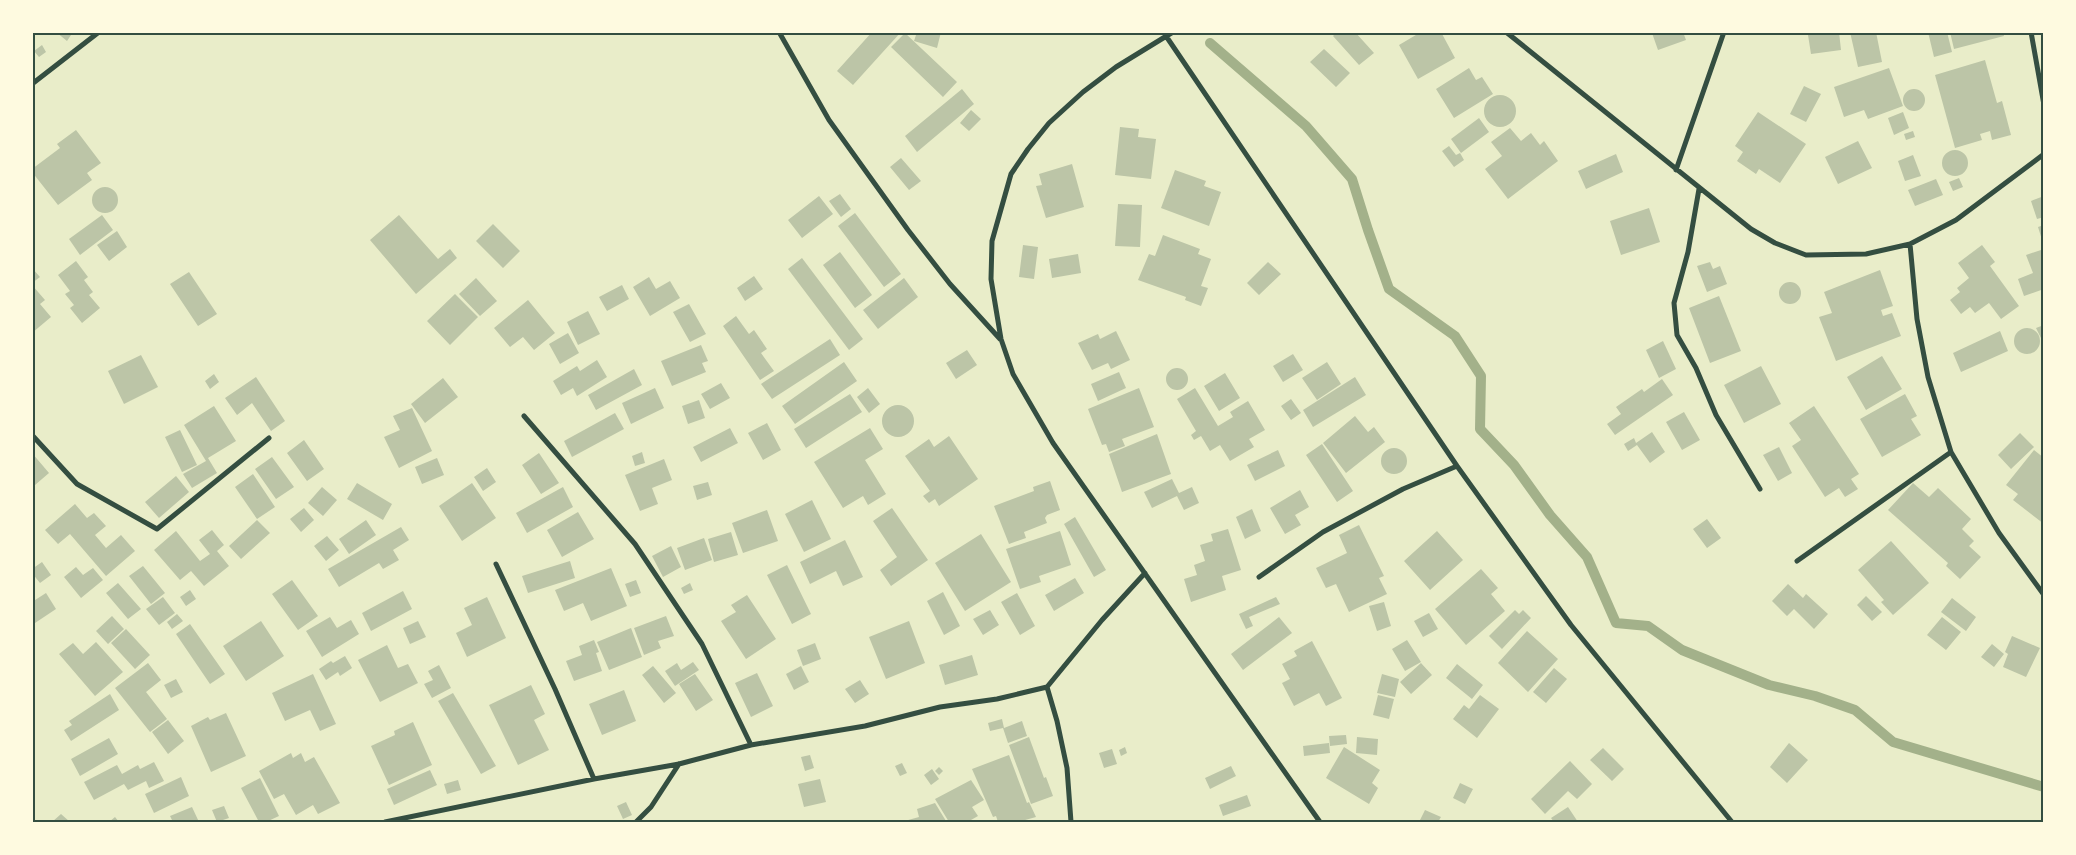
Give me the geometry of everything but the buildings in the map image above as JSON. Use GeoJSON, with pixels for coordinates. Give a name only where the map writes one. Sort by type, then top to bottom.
{"type":"FeatureCollection","features":[{"type":"Feature","properties":{"kind":"street"},"geometry":{"type":"LineString","coordinates":[[32,84],[99,32]]}},
{"type":"Feature","properties":{"kind":"street"},"geometry":{"type":"LineString","coordinates":[[779,32],[829,120],[908,230],[950,284],[1001,339]]}},
{"type":"Feature","properties":{"kind":"street"},"geometry":{"type":"LineString","coordinates":[[1172,32],[1116,67],[1083,92],[1049,122],[1011,174],[992,241],[991,279],[1001,339],[1013,374],[1053,443],[1320,822]]}},
{"type":"Feature","properties":{"kind":"street"},"geometry":{"type":"LineString","coordinates":[[1506,32],[1751,229],[1776,243],[1806,255],[1866,254],[1910,244],[1956,220],[2044,154]]}},
{"type":"Feature","properties":{"kind":"street"},"geometry":{"type":"LineString","coordinates":[[1676,170],[1724,32]]}},
{"type":"Feature","properties":{"kind":"street"},"geometry":{"type":"LineString","coordinates":[[2032,32],[2044,105]]}},
{"type":"Feature","properties":{"kind":"street"},"geometry":{"type":"LineString","coordinates":[[1166,36],[1457,466],[1571,625],[1732,822]]}},
{"type":"Feature","properties":{"kind":"street"},"geometry":{"type":"LineString","coordinates":[[1699,189],[1688,252],[1674,303],[1677,335],[1696,368],[1716,415],[1760,489]]}},
{"type":"Feature","properties":{"kind":"street"},"geometry":{"type":"LineString","coordinates":[[1910,244],[1917,318],[1928,377],[1951,452],[1999,533],[2044,595]]}},
{"type":"Feature","properties":{"kind":"street"},"geometry":{"type":"LineString","coordinates":[[524,416],[635,544],[702,644],[751,745]]}},
{"type":"Feature","properties":{"kind":"street"},"geometry":{"type":"LineString","coordinates":[[32,435],[77,484],[157,529],[269,438]]}},
{"type":"Feature","properties":{"kind":"street"},"geometry":{"type":"LineString","coordinates":[[1797,562],[1951,452]]}},
{"type":"Feature","properties":{"kind":"street"},"geometry":{"type":"LineString","coordinates":[[1259,577],[1323,532],[1403,489],[1457,466]]}},
{"type":"Feature","properties":{"kind":"street"},"geometry":{"type":"LineString","coordinates":[[496,564],[555,688],[594,779]]}},
{"type":"Feature","properties":{"kind":"street"},"geometry":{"type":"LineString","coordinates":[[385,822],[594,779],[679,764],[751,745],[865,726],[940,708],[997,699],[1047,687],[1102,620],[1145,572]]}},
{"type":"Feature","properties":{"kind":"street"},"geometry":{"type":"LineString","coordinates":[[1047,687],[1057,721],[1067,768],[1071,822]]}},
{"type":"Feature","properties":{"kind":"street"},"geometry":{"type":"LineString","coordinates":[[636,822],[650,807],[679,764]]}},
{"type":"Feature","properties":{"kind":"waterway"},"geometry":{"type":"LineString","coordinates":[[1210,43],[1306,126],[1352,179],[1389,289],[1455,336],[1481,376],[1480,429],[1514,465],[1550,515],[1587,557],[1616,623],[1648,626],[1682,650],[1769,685],[1815,696],[1855,710],[1893,742],[2044,787]]}}]}
